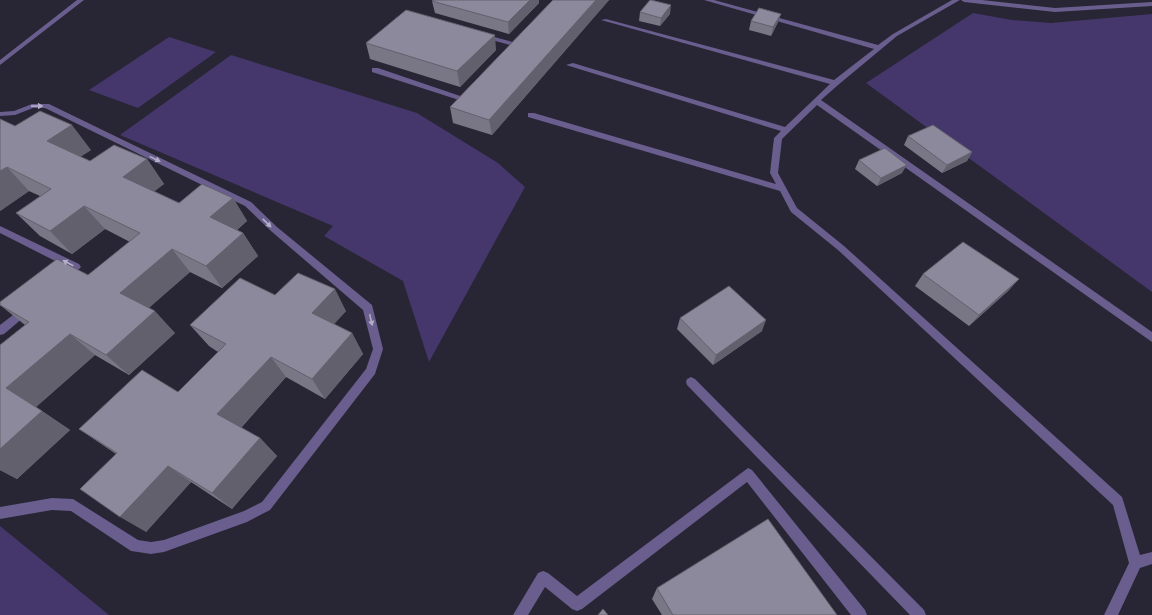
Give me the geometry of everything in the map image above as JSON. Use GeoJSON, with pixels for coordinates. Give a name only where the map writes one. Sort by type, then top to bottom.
{"type":"FeatureCollection","features":[{"type":"Feature","properties":{"kind":"street"},"geometry":{"type":"LineString","coordinates":[[0,63],[81,0]]}},
{"type":"Feature","properties":{"kind":"street"},"geometry":{"type":"LineString","coordinates":[[707,0],[879,48]]}},
{"type":"Feature","properties":{"kind":"street"},"geometry":{"type":"LineString","coordinates":[[957,0],[895,35],[835,83],[778,138],[774,173],[794,210],[841,248],[1118,501],[1136,563],[1111,615]]}},
{"type":"Feature","properties":{"kind":"street"},"geometry":{"type":"LineString","coordinates":[[964,0],[1055,10],[1152,4]]}},
{"type":"Feature","properties":{"kind":"street"},"geometry":{"type":"LineString","coordinates":[[604,20],[835,83]]}},
{"type":"Feature","properties":{"kind":"street"},"geometry":{"type":"LineString","coordinates":[[476,34],[514,44]]}},
{"type":"Feature","properties":{"kind":"street"},"geometry":{"type":"LineString","coordinates":[[570,65],[786,130]]}},
{"type":"Feature","properties":{"kind":"street"},"geometry":{"type":"LineString","coordinates":[[375,70],[464,96],[453,105]]}},
{"type":"Feature","properties":{"kind":"street"},"geometry":{"type":"LineString","coordinates":[[817,101],[1152,338]]}},
{"type":"Feature","properties":{"kind":"street"},"geometry":{"type":"LineString","coordinates":[[0,114],[15,113],[32,106],[46,106],[248,204],[274,229],[368,308],[378,349],[371,371],[266,506],[247,516],[164,546],[151,548],[136,546],[73,505],[52,504],[0,512]]}},
{"type":"Feature","properties":{"kind":"street"},"geometry":{"type":"LineString","coordinates":[[531,115],[782,189]]}},
{"type":"Feature","properties":{"kind":"street"},"geometry":{"type":"LineString","coordinates":[[0,229],[76,268],[59,282]]}},
{"type":"Feature","properties":{"kind":"street"},"geometry":{"type":"LineString","coordinates":[[0,331],[35,302]]}},
{"type":"Feature","properties":{"kind":"street"},"geometry":{"type":"LineString","coordinates":[[691,382],[919,615]]}},
{"type":"Feature","properties":{"kind":"street"},"geometry":{"type":"LineString","coordinates":[[520,615],[543,578],[577,604],[748,474],[860,615]]}},
{"type":"Feature","properties":{"kind":"street"},"geometry":{"type":"LineString","coordinates":[[1136,563],[1152,558]]}},
{"type":"Feature","properties":{"kind":"shaded area"},"geometry":{"type":"Polygon","coordinates":[[[973,13],[1012,20],[1051,23],[1152,14],[1152,292],[866,83],[973,13]]]}},
{"type":"Feature","properties":{"kind":"shaded area"},"geometry":{"type":"Polygon","coordinates":[[[169,37],[216,52],[138,108],[89,90],[169,37]]]}},
{"type":"Feature","properties":{"kind":"shaded area"},"geometry":{"type":"Polygon","coordinates":[[[231,55],[417,113],[498,163],[525,187],[429,362],[403,281],[324,236],[333,226],[120,135],[231,55]]]}},
{"type":"Feature","properties":{"kind":"shaded area"},"geometry":{"type":"Polygon","coordinates":[[[0,526],[109,615],[0,615],[0,526]]]}},
{"type":"Feature","properties":{"kind":"building"},"geometry":{"type":"Polygon","coordinates":[[[530,0],[508,22],[432,1],[530,0]]]}},
{"type":"Feature","properties":{"kind":"building"},"geometry":{"type":"Polygon","coordinates":[[[553,0],[596,0],[489,120],[450,107],[553,0]]]}},
{"type":"Feature","properties":{"kind":"building"},"geometry":{"type":"Polygon","coordinates":[[[650,0],[671,5],[661,18],[640,12],[650,0]]]}},
{"type":"Feature","properties":{"kind":"building"},"geometry":{"type":"Polygon","coordinates":[[[759,8],[781,14],[773,27],[751,21],[759,8]]]}},
{"type":"Feature","properties":{"kind":"building"},"geometry":{"type":"Polygon","coordinates":[[[406,10],[495,35],[457,71],[366,43],[406,10]]]}},
{"type":"Feature","properties":{"kind":"building"},"geometry":{"type":"Polygon","coordinates":[[[40,111],[72,125],[47,141],[90,161],[114,145],[147,159],[123,177],[179,203],[202,184],[233,198],[210,217],[243,233],[206,266],[172,249],[120,293],[155,311],[106,355],[70,334],[6,388],[42,411],[0,449],[0,345],[29,322],[0,305],[0,302],[57,259],[88,275],[140,233],[84,206],[50,231],[16,213],[51,189],[7,167],[0,171],[0,119],[15,126],[40,111]]]}},
{"type":"Feature","properties":{"kind":"building"},"geometry":{"type":"Polygon","coordinates":[[[933,125],[972,152],[947,165],[908,136],[933,125]]]}},
{"type":"Feature","properties":{"kind":"building"},"geometry":{"type":"Polygon","coordinates":[[[885,148],[907,165],[881,178],[859,160],[885,148]]]}},
{"type":"Feature","properties":{"kind":"building"},"geometry":{"type":"Polygon","coordinates":[[[963,242],[1019,279],[979,315],[923,274],[963,242]]]}},
{"type":"Feature","properties":{"kind":"building"},"geometry":{"type":"Polygon","coordinates":[[[298,273],[335,289],[312,313],[352,333],[312,379],[271,357],[217,414],[260,438],[212,493],[168,466],[120,517],[80,489],[117,453],[79,429],[142,370],[178,392],[226,344],[190,325],[240,278],[275,295],[298,273]]]}},
{"type":"Feature","properties":{"kind":"building"},"geometry":{"type":"Polygon","coordinates":[[[729,286],[766,320],[716,355],[680,318],[729,286]]]}},
{"type":"Feature","properties":{"kind":"building"},"geometry":{"type":"Polygon","coordinates":[[[768,519],[837,615],[673,615],[657,588],[768,519]]]}},
{"type":"Feature","properties":{"kind":"building"},"geometry":{"type":"Polygon","coordinates":[[[603,609],[608,615],[598,615],[603,609]]]}}]}
